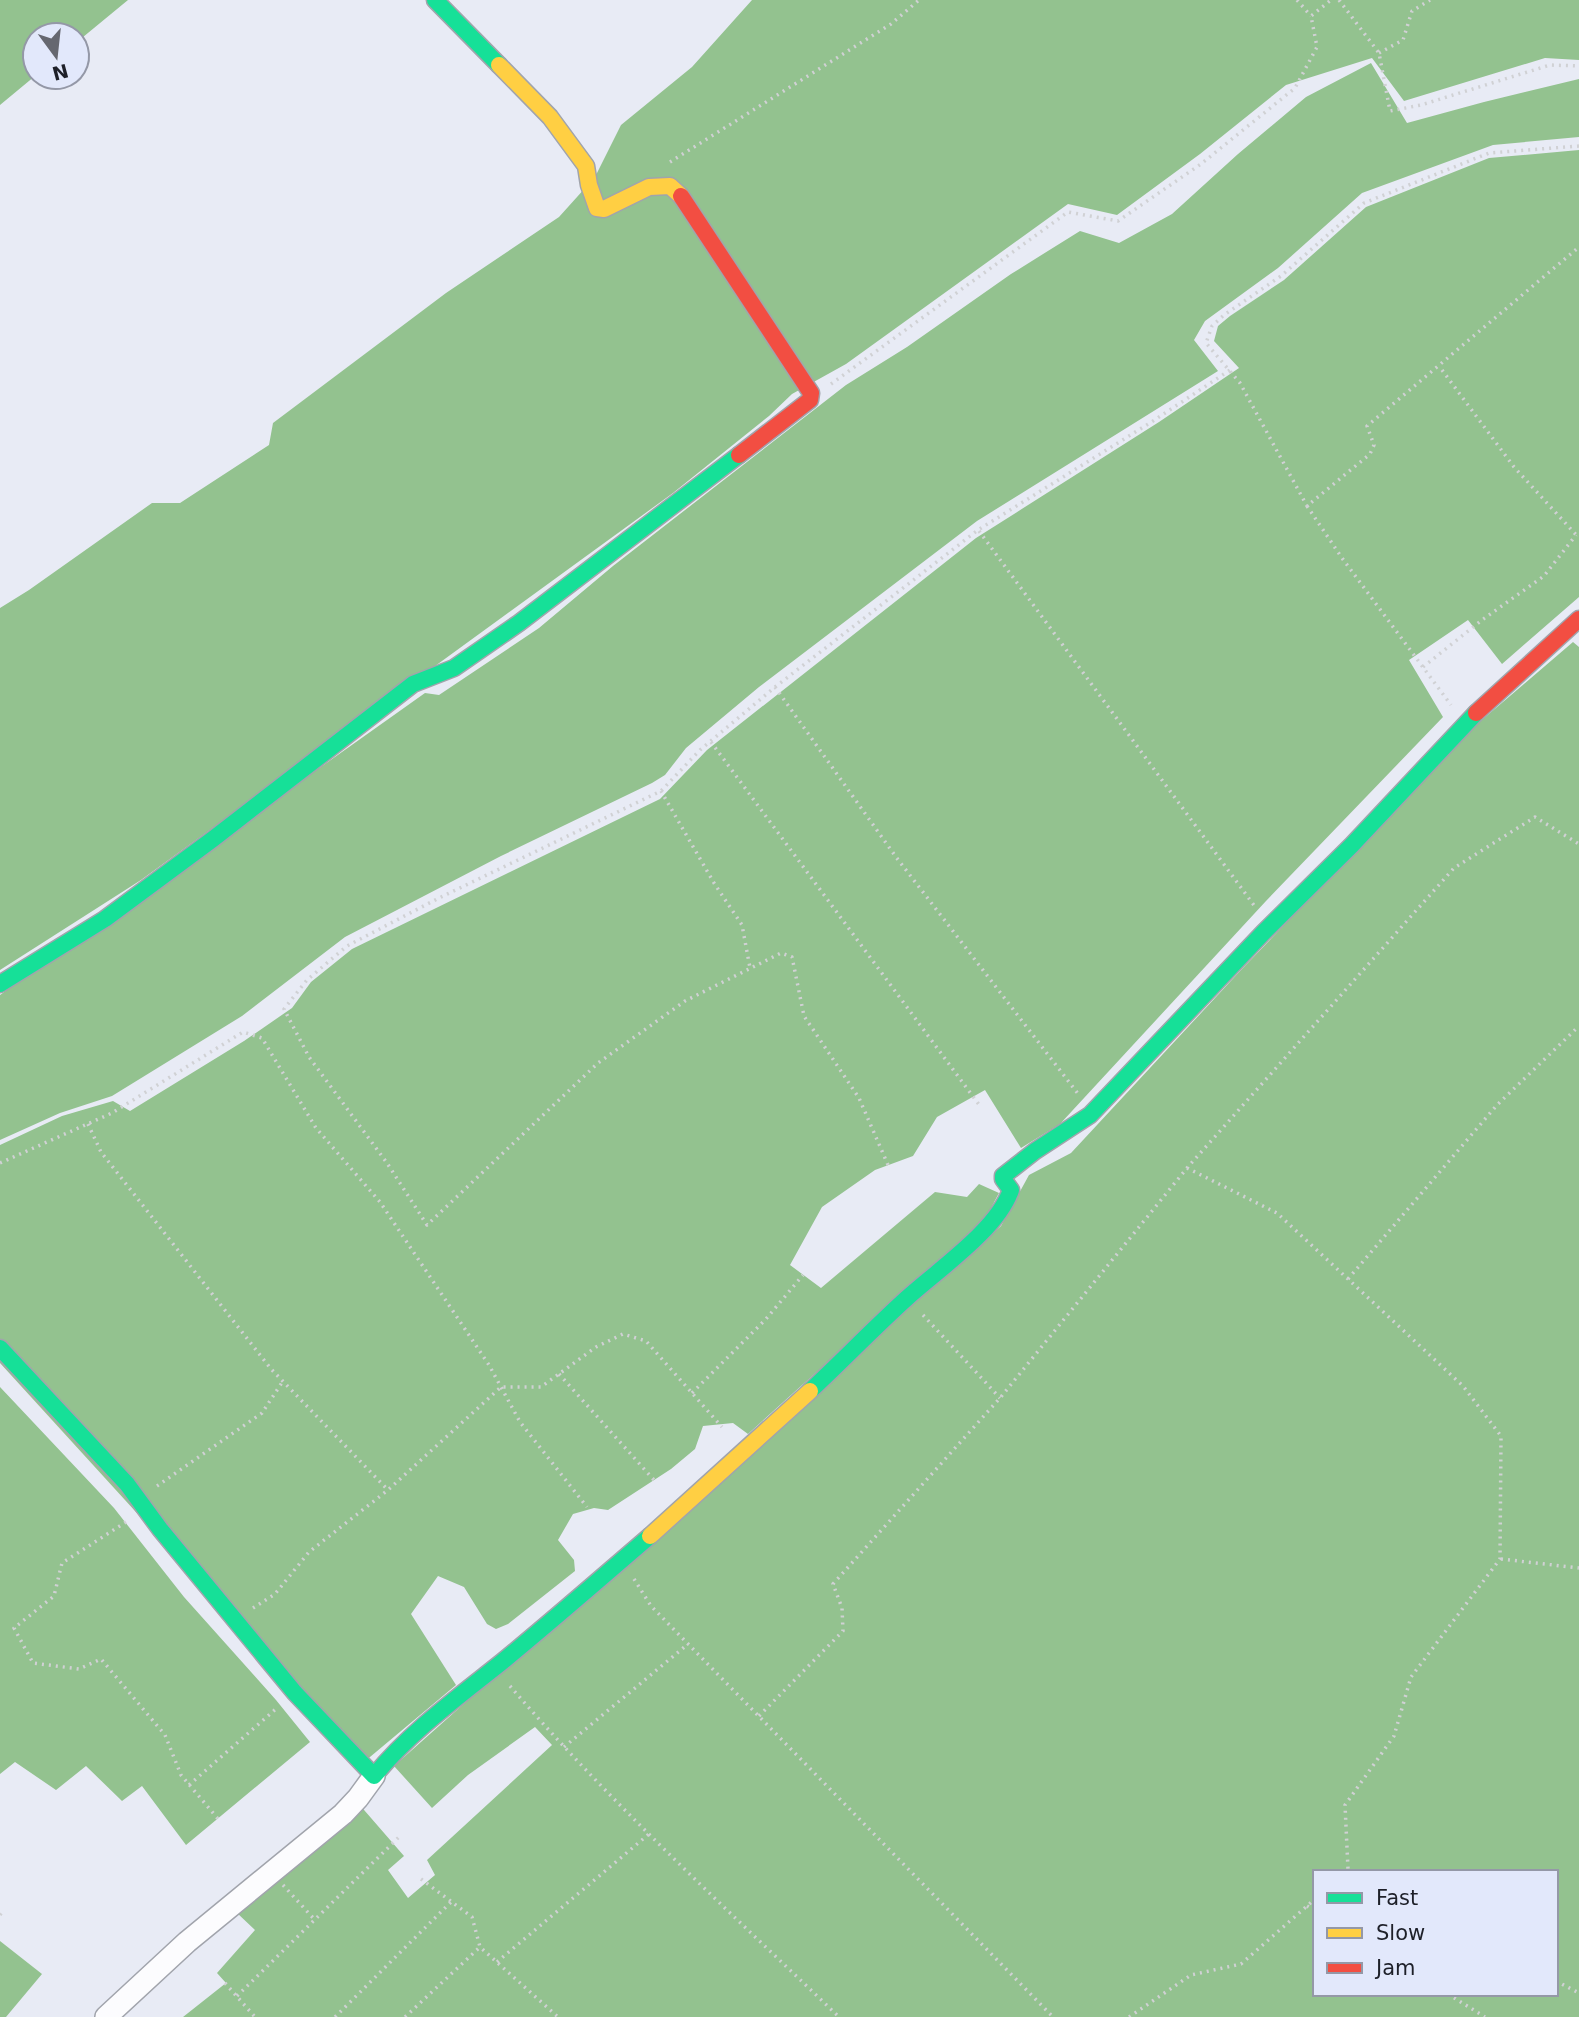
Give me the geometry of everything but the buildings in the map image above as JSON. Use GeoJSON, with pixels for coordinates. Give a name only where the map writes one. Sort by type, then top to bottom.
{"type":"FeatureCollection","features":[{"type":"Feature","properties":{"kind":"street"},"geometry":{"type":"LineString","coordinates":[[0,984],[105,919],[413,684],[454,668],[519,623],[810,400],[811,393],[807,386],[680,194],[670,186],[649,187],[604,209],[597,208],[586,166],[550,117],[435,0]]}},
{"type":"Feature","properties":{"kind":"street"},"geometry":{"type":"LineString","coordinates":[[106,2017],[187,1942],[343,1814],[395,1749],[413,1732],[495,1668],[757,1441],[907,1298],[998,1216],[1011,1193],[1003,1176],[1090,1115],[1269,927],[1352,845],[1467,722],[1579,619]]}},
{"type":"Feature","properties":{"kind":"street"},"geometry":{"type":"LineString","coordinates":[[0,1348],[118,1474],[295,1693],[374,1776]]}},
{"type":"Feature","properties":{"kind":"path"},"geometry":{"type":"LineString","coordinates":[[670,162],[891,24],[919,0]]}},
{"type":"Feature","properties":{"kind":"path"},"geometry":{"type":"LineString","coordinates":[[810,400],[1068,212],[1118,221],[1201,164],[1295,88],[1317,47],[1311,16],[1297,0]]}},
{"type":"Feature","properties":{"kind":"path"},"geometry":{"type":"LineString","coordinates":[[1311,16],[1331,0]]}},
{"type":"Feature","properties":{"kind":"path"},"geometry":{"type":"LineString","coordinates":[[1339,0],[1379,53],[1390,111],[1421,105],[1550,65],[1579,66]]}},
{"type":"Feature","properties":{"kind":"path"},"geometry":{"type":"LineString","coordinates":[[1379,53],[1404,40],[1412,11],[1430,0]]}},
{"type":"Feature","properties":{"kind":"path"},"geometry":{"type":"LineString","coordinates":[[1453,707],[1342,558],[1307,506],[1240,383],[1206,343],[1212,326],[1224,314],[1281,276],[1364,203],[1489,153],[1579,146]]}},
{"type":"Feature","properties":{"kind":"path"},"geometry":{"type":"LineString","coordinates":[[1307,506],[1370,454],[1374,445],[1367,426],[1579,247]]}},
{"type":"Feature","properties":{"kind":"path"},"geometry":{"type":"LineString","coordinates":[[888,1165],[859,1098],[804,1016],[792,957],[781,954],[685,1000],[598,1063],[427,1225],[387,1163],[309,1057],[284,1009],[306,980],[348,946],[437,899],[661,790],[710,741],[775,687],[978,530],[1230,370]]}},
{"type":"Feature","properties":{"kind":"path"},"geometry":{"type":"LineString","coordinates":[[1423,667],[1482,620],[1544,576],[1577,536],[1514,467],[1442,370]]}},
{"type":"Feature","properties":{"kind":"path"},"geometry":{"type":"LineString","coordinates":[[978,530],[1269,927]]}},
{"type":"Feature","properties":{"kind":"path"},"geometry":{"type":"LineString","coordinates":[[775,687],[895,857],[1080,1097]]}},
{"type":"Feature","properties":{"kind":"path"},"geometry":{"type":"LineString","coordinates":[[710,741],[980,1106]]}},
{"type":"Feature","properties":{"kind":"path"},"geometry":{"type":"LineString","coordinates":[[661,790],[714,883],[742,925],[750,968]]}},
{"type":"Feature","properties":{"kind":"path"},"geometry":{"type":"LineString","coordinates":[[759,1716],[843,1631],[842,1608],[833,1584],[1000,1398],[1187,1168],[1454,868],[1535,817],[1579,844]]}},
{"type":"Feature","properties":{"kind":"path"},"geometry":{"type":"LineString","coordinates":[[1348,1279],[1497,1105],[1579,1026]]}},
{"type":"Feature","properties":{"kind":"path"},"geometry":{"type":"LineString","coordinates":[[0,1163],[112,1113],[243,1032],[262,1038],[316,1128],[380,1202],[489,1365],[520,1422],[587,1507]]}},
{"type":"Feature","properties":{"kind":"path"},"geometry":{"type":"LineString","coordinates":[[88,1124],[101,1152],[271,1369],[388,1490]]}},
{"type":"Feature","properties":{"kind":"path"},"geometry":{"type":"LineString","coordinates":[[1187,1168],[1277,1213],[1463,1387],[1501,1436],[1500,1559],[1410,1677],[1394,1736],[1345,1805],[1349,1870]]}},
{"type":"Feature","properties":{"kind":"path"},"geometry":{"type":"LineString","coordinates":[[692,1393],[766,1319],[803,1275]]}},
{"type":"Feature","properties":{"kind":"path"},"geometry":{"type":"LineString","coordinates":[[907,1298],[1000,1398]]}},
{"type":"Feature","properties":{"kind":"path"},"geometry":{"type":"LineString","coordinates":[[254,1608],[275,1594],[309,1552],[388,1490],[501,1387],[541,1387],[596,1347],[623,1334],[646,1341],[722,1427]]}},
{"type":"Feature","properties":{"kind":"path"},"geometry":{"type":"LineString","coordinates":[[559,1374],[654,1480]]}},
{"type":"Feature","properties":{"kind":"path"},"geometry":{"type":"LineString","coordinates":[[219,1820],[181,1775],[165,1735],[101,1659],[79,1669],[33,1662],[14,1628],[54,1596],[62,1563],[262,1413],[283,1381]]}},
{"type":"Feature","properties":{"kind":"path"},"geometry":{"type":"LineString","coordinates":[[1500,1559],[1579,1568]]}},
{"type":"Feature","properties":{"kind":"path"},"geometry":{"type":"LineString","coordinates":[[622,1560],[651,1606],[1053,2017]]}},
{"type":"Feature","properties":{"kind":"path"},"geometry":{"type":"LineString","coordinates":[[564,1746],[688,1644]]}},
{"type":"Feature","properties":{"kind":"path"},"geometry":{"type":"LineString","coordinates":[[495,1668],[564,1746],[649,1834],[839,2017]]}},
{"type":"Feature","properties":{"kind":"path"},"geometry":{"type":"LineString","coordinates":[[189,1785],[295,1693]]}},
{"type":"Feature","properties":{"kind":"path"},"geometry":{"type":"LineString","coordinates":[[497,1962],[649,1834]]}},
{"type":"Feature","properties":{"kind":"path"},"geometry":{"type":"LineString","coordinates":[[237,1996],[400,1836]]}},
{"type":"Feature","properties":{"kind":"path"},"geometry":{"type":"LineString","coordinates":[[421,1880],[472,1917],[480,1947],[558,2017]]}},
{"type":"Feature","properties":{"kind":"path"},"geometry":{"type":"LineString","coordinates":[[283,1885],[315,1920]]}},
{"type":"Feature","properties":{"kind":"path"},"geometry":{"type":"LineString","coordinates":[[1129,2017],[1191,1975],[1241,1964],[1313,1901]]}},
{"type":"Feature","properties":{"kind":"path"},"geometry":{"type":"LineString","coordinates":[[335,2017],[452,1902]]}},
{"type":"Feature","properties":{"kind":"path"},"geometry":{"type":"LineString","coordinates":[[1307,1906],[1313,1910]]}},
{"type":"Feature","properties":{"kind":"path"},"geometry":{"type":"LineString","coordinates":[[405,2017],[480,1947]]}},
{"type":"Feature","properties":{"kind":"path"},"geometry":{"type":"LineString","coordinates":[[1558,1982],[1579,1993]]}},
{"type":"Feature","properties":{"kind":"path"},"geometry":{"type":"LineString","coordinates":[[225,1983],[255,2017]]}},
{"type":"Feature","properties":{"kind":"path"},"geometry":{"type":"LineString","coordinates":[[1451,1996],[1485,2017]]}},
{"type":"Feature","properties":{"kind":"shaded area"},"geometry":{"type":"Polygon","coordinates":[[[0,0],[128,0],[91,30],[91,21],[21,21],[21,88],[0,105],[0,0]]]}},
{"type":"Feature","properties":{"kind":"shaded area"},"geometry":{"type":"Polygon","coordinates":[[[752,0],[1579,0],[1579,60],[1545,58],[1404,101],[1372,58],[1286,85],[1200,154],[1117,215],[1068,204],[846,364],[792,394],[769,416],[673,493],[141,880],[0,970],[0,608],[152,503],[180,503],[269,445],[273,423],[446,293],[559,217],[595,177],[621,125],[692,67],[752,0]]]}},
{"type":"Feature","properties":{"kind":"shaded area"},"geometry":{"type":"Polygon","coordinates":[[[1371,63],[1407,123],[1579,79],[1579,137],[1493,145],[1362,193],[1278,268],[1205,321],[1194,340],[1218,371],[977,521],[759,687],[686,748],[665,775],[345,937],[242,1016],[112,1096],[60,1113],[0,1140],[0,995],[425,693],[439,695],[539,628],[613,566],[846,385],[1080,231],[1119,243],[1172,214],[1306,97],[1371,63]]]}},
{"type":"Feature","properties":{"kind":"shaded area"},"geometry":{"type":"Polygon","coordinates":[[[1579,150],[1579,597],[1502,664],[1468,620],[1409,660],[1443,717],[1266,901],[1060,1124],[1021,1148],[985,1090],[937,1117],[913,1156],[875,1170],[822,1207],[790,1265],[821,1288],[935,1192],[967,1197],[979,1184],[999,1193],[984,1221],[748,1434],[733,1423],[703,1426],[695,1449],[671,1469],[608,1510],[594,1508],[573,1514],[558,1540],[574,1560],[575,1571],[508,1624],[496,1629],[487,1624],[464,1587],[438,1576],[411,1614],[456,1685],[364,1762],[0,1363],[0,1145],[62,1116],[113,1101],[130,1111],[292,1008],[311,982],[352,949],[660,799],[707,750],[976,538],[1239,368],[1214,341],[1218,326],[1284,280],[1366,207],[1489,158],[1579,150]]]}},
{"type":"Feature","properties":{"kind":"shaded area"},"geometry":{"type":"Polygon","coordinates":[[[1573,642],[1579,647],[1579,2017],[183,2017],[226,1983],[217,1973],[255,1930],[236,1912],[358,1803],[404,1856],[388,1870],[408,1898],[435,1875],[427,1860],[552,1745],[535,1727],[468,1775],[432,1808],[394,1766],[1001,1226],[1029,1175],[1071,1153],[1241,970],[1476,725],[1573,642]]]}},
{"type":"Feature","properties":{"kind":"shaded area"},"geometry":{"type":"Polygon","coordinates":[[[0,1387],[114,1508],[184,1597],[310,1742],[186,1845],[142,1786],[122,1801],[86,1766],[56,1790],[15,1762],[0,1774],[0,1387]]]}},
{"type":"Feature","properties":{"kind":"shaded area"},"geometry":{"type":"Polygon","coordinates":[[[0,1941],[42,1974],[6,2017],[0,2017],[0,1941]]]}},
{"type":"Feature","properties":{"kind":"traffic: fast"},"geometry":{"type":"LineString","coordinates":[[435,0],[499,65]]}},
{"type":"Feature","properties":{"kind":"traffic: fast"},"geometry":{"type":"LineString","coordinates":[[0,984],[105,919],[413,684],[454,668],[519,623],[739,455]]}},
{"type":"Feature","properties":{"kind":"traffic: fast"},"geometry":{"type":"LineString","coordinates":[[810,1391],[993,1220],[1011,1190],[1003,1176],[1090,1115],[1476,713]]}},
{"type":"Feature","properties":{"kind":"traffic: fast"},"geometry":{"type":"LineString","coordinates":[[0,1348],[127,1484],[160,1529],[295,1693],[374,1776],[403,1744],[435,1716],[521,1647],[650,1536]]}},
{"type":"Feature","properties":{"kind":"traffic: slow"},"geometry":{"type":"LineString","coordinates":[[499,65],[550,117],[586,166],[597,208],[604,209],[649,187],[670,186],[681,196]]}},
{"type":"Feature","properties":{"kind":"traffic: slow"},"geometry":{"type":"LineString","coordinates":[[650,1536],[810,1391]]}},
{"type":"Feature","properties":{"kind":"traffic: jam"},"geometry":{"type":"LineString","coordinates":[[681,196],[811,393],[810,400],[739,455]]}},
{"type":"Feature","properties":{"kind":"traffic: jam"},"geometry":{"type":"LineString","coordinates":[[1476,713],[1579,619]]}}]}
